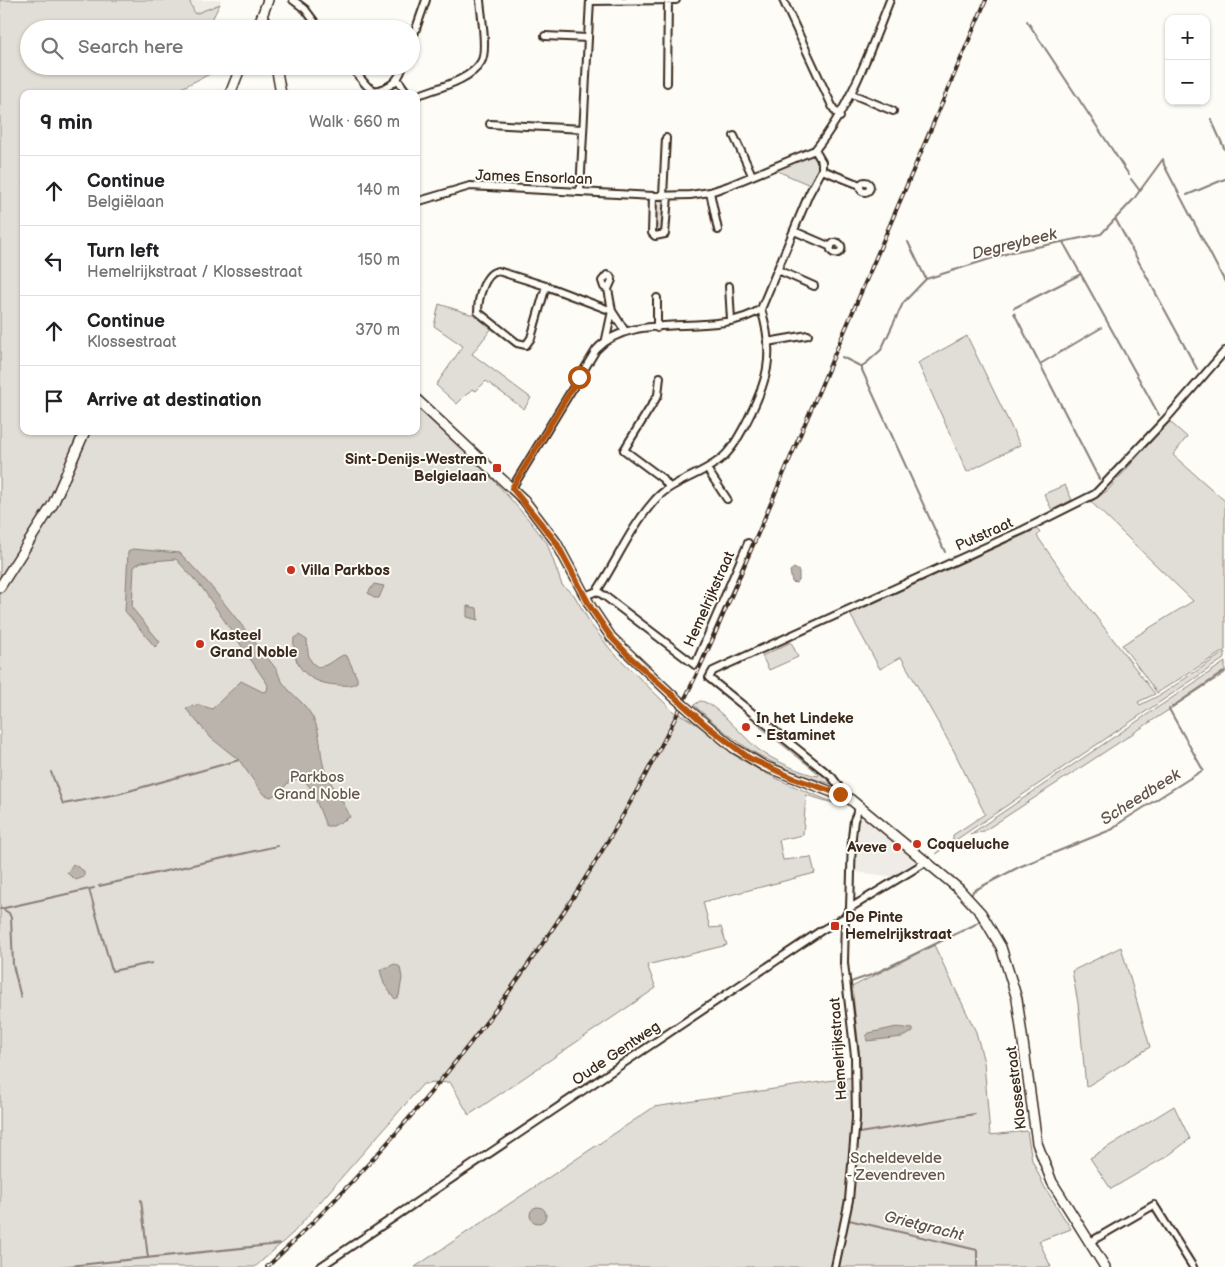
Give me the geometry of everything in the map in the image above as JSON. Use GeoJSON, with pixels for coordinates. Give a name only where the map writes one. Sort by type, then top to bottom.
{"type":"FeatureCollection","features":[{"type":"Feature","properties":{"kind":"street"},"geometry":{"type":"LineString","coordinates":[[260,20],[268,0]]}},
{"type":"Feature","properties":{"kind":"street"},"geometry":{"type":"LineString","coordinates":[[293,0],[305,9],[313,20]]}},
{"type":"Feature","properties":{"kind":"street"},"geometry":{"type":"LineString","coordinates":[[419,20],[426,0]]}},
{"type":"Feature","properties":{"kind":"street"},"geometry":{"type":"LineString","coordinates":[[420,94],[470,74],[482,61],[484,49],[480,0]]}},
{"type":"Feature","properties":{"kind":"street"},"geometry":{"type":"LineString","coordinates":[[666,83],[668,0]]}},
{"type":"Feature","properties":{"kind":"street"},"geometry":{"type":"LineString","coordinates":[[580,191],[590,1],[676,0]]}},
{"type":"Feature","properties":{"kind":"street"},"geometry":{"type":"LineString","coordinates":[[782,0],[833,108],[840,116]]}},
{"type":"Feature","properties":{"kind":"street"},"geometry":{"type":"LineString","coordinates":[[512,488],[596,350],[606,339],[625,331],[731,320],[752,315],[761,309],[809,194],[822,170],[822,162],[813,151],[840,116],[852,94],[890,0]]}},
{"type":"Feature","properties":{"kind":"street"},"geometry":{"type":"LineString","coordinates":[[262,16],[264,20]]}},
{"type":"Feature","properties":{"kind":"street"},"geometry":{"type":"LineString","coordinates":[[545,36],[588,38]]}},
{"type":"Feature","properties":{"kind":"street"},"geometry":{"type":"LineString","coordinates":[[232,90],[238,75]]}},
{"type":"Feature","properties":{"kind":"street"},"geometry":{"type":"LineString","coordinates":[[278,75],[280,90]]}},
{"type":"Feature","properties":{"kind":"street"},"geometry":{"type":"LineString","coordinates":[[356,75],[375,90]]}},
{"type":"Feature","properties":{"kind":"street"},"geometry":{"type":"LineString","coordinates":[[383,90],[398,80],[400,75]]}},
{"type":"Feature","properties":{"kind":"street"},"geometry":{"type":"LineString","coordinates":[[398,80],[405,90]]}},
{"type":"Feature","properties":{"kind":"street"},"geometry":{"type":"LineString","coordinates":[[852,94],[893,111]]}},
{"type":"Feature","properties":{"kind":"street"},"geometry":{"type":"LineString","coordinates":[[490,124],[583,129]]}},
{"type":"Feature","properties":{"kind":"street"},"geometry":{"type":"LineString","coordinates":[[734,136],[752,176]]}},
{"type":"Feature","properties":{"kind":"street"},"geometry":{"type":"LineString","coordinates":[[653,196],[652,233],[655,236],[664,234],[666,138]]}},
{"type":"Feature","properties":{"kind":"street","name":"James Ensorlaan"},"geometry":{"type":"LineString","coordinates":[[420,201],[470,186],[653,196],[710,192],[813,151]]}},
{"type":"Feature","properties":{"kind":"street"},"geometry":{"type":"LineString","coordinates":[[822,170],[860,185]]}},
{"type":"Feature","properties":{"kind":"street"},"geometry":{"type":"LineString","coordinates":[[710,192],[718,230]]}},
{"type":"Feature","properties":{"kind":"street"},"geometry":{"type":"LineString","coordinates":[[794,231],[831,247]]}},
{"type":"Feature","properties":{"kind":"street"},"geometry":{"type":"LineString","coordinates":[[778,270],[814,286]]}},
{"type":"Feature","properties":{"kind":"street"},"geometry":{"type":"LineString","coordinates":[[546,286],[531,338],[526,345],[517,343],[478,312],[487,277],[493,272],[499,271],[546,286],[612,311],[625,331]]}},
{"type":"Feature","properties":{"kind":"street"},"geometry":{"type":"LineString","coordinates":[[728,286],[731,320]]}},
{"type":"Feature","properties":{"kind":"street"},"geometry":{"type":"LineString","coordinates":[[606,339],[612,311],[608,288]]}},
{"type":"Feature","properties":{"kind":"street"},"geometry":{"type":"LineString","coordinates":[[657,298],[657,328]]}},
{"type":"Feature","properties":{"kind":"street"},"geometry":{"type":"LineString","coordinates":[[585,596],[597,591],[654,500],[669,487],[707,469],[719,461],[738,439],[762,394],[768,366],[767,342],[761,309]]}},
{"type":"Feature","properties":{"kind":"street"},"geometry":{"type":"LineString","coordinates":[[767,342],[808,335]]}},
{"type":"Feature","properties":{"kind":"street","name":"Putstraat"},"geometry":{"type":"LineString","coordinates":[[840,794],[838,785],[832,777],[709,678],[713,671],[1031,526],[1095,494],[1159,426],[1225,351]]}},
{"type":"Feature","properties":{"kind":"street"},"geometry":{"type":"LineString","coordinates":[[660,377],[658,395],[624,450],[663,478],[669,487]]}},
{"type":"Feature","properties":{"kind":"street"},"geometry":{"type":"LineString","coordinates":[[420,403],[512,488],[556,542],[603,627],[621,649],[734,748],[764,766],[840,794]]}},
{"type":"Feature","properties":{"kind":"street"},"geometry":{"type":"LineString","coordinates":[[0,587],[53,504],[83,435]]}},
{"type":"Feature","properties":{"kind":"street"},"geometry":{"type":"LineString","coordinates":[[707,469],[728,499]]}},
{"type":"Feature","properties":{"kind":"street","name":"Hemelrijkstraat"},"geometry":{"type":"LineString","coordinates":[[597,591],[695,665],[748,543]]}},
{"type":"Feature","properties":{"kind":"street","name":"Klossestraat"},"geometry":{"type":"LineString","coordinates":[[840,794],[860,806],[970,900],[993,931],[1012,978],[1022,1024],[1037,1143],[1052,1182],[1105,1267]]}},
{"type":"Feature","properties":{"kind":"street"},"geometry":{"type":"LineString","coordinates":[[845,917],[850,908],[854,820],[860,806]]}},
{"type":"Feature","properties":{"kind":"street"},"geometry":{"type":"LineString","coordinates":[[850,908],[926,862]]}},
{"type":"Feature","properties":{"kind":"street","name":"Hemelrijkstraat"},"geometry":{"type":"LineString","coordinates":[[835,1267],[849,1200],[856,1118],[855,1056],[844,963],[845,917]]}},
{"type":"Feature","properties":{"kind":"street","name":"Oude Gentweg"},"geometry":{"type":"LineString","coordinates":[[320,1267],[822,930],[845,917]]}},
{"type":"Feature","properties":{"kind":"street"},"geometry":{"type":"LineString","coordinates":[[1090,1242],[1154,1205],[1193,1267]]}},
{"type":"Feature","properties":{"kind":"shaded area"},"geometry":{"type":"Polygon","coordinates":[[[189,0],[221,0],[220,4],[195,15],[189,0]]]}},
{"type":"Feature","properties":{"kind":"shaded area"},"geometry":{"type":"Polygon","coordinates":[[[132,549],[180,553],[209,584],[277,670],[283,683],[312,716],[319,735],[324,768],[350,817],[333,826],[326,826],[312,790],[304,780],[291,779],[281,791],[271,797],[263,794],[239,760],[211,738],[186,709],[202,706],[212,709],[241,681],[263,692],[267,691],[268,685],[203,589],[176,559],[141,562],[134,567],[132,608],[160,642],[155,647],[125,611],[128,552],[132,549]]]}},
{"type":"Feature","properties":{"kind":"shaded area"},"geometry":{"type":"Polygon","coordinates":[[[794,568],[799,571],[799,580],[796,583],[792,582],[790,571],[794,568]]]}},
{"type":"Feature","properties":{"kind":"shaded area"},"geometry":{"type":"Polygon","coordinates":[[[374,584],[384,586],[379,598],[374,598],[368,593],[374,584]]]}},
{"type":"Feature","properties":{"kind":"shaded area"},"geometry":{"type":"Polygon","coordinates":[[[467,606],[477,608],[478,620],[467,617],[467,606]]]}},
{"type":"Feature","properties":{"kind":"shaded area"},"geometry":{"type":"Polygon","coordinates":[[[299,635],[307,640],[310,659],[318,667],[326,665],[343,655],[347,656],[357,682],[352,685],[328,684],[311,678],[299,666],[296,658],[294,638],[299,635]]]}},
{"type":"Feature","properties":{"kind":"shaded area"},"geometry":{"type":"Polygon","coordinates":[[[863,816],[893,842],[895,841],[917,863],[897,877],[855,872],[859,819],[863,816]]]}},
{"type":"Feature","properties":{"kind":"shaded area"},"geometry":{"type":"Polygon","coordinates":[[[73,864],[84,871],[84,877],[76,880],[67,873],[73,864]]]}},
{"type":"Feature","properties":{"kind":"shaded area"},"geometry":{"type":"Polygon","coordinates":[[[395,964],[400,967],[402,978],[399,996],[395,999],[384,984],[380,970],[395,964]]]}},
{"type":"Feature","properties":{"kind":"shaded area"},"geometry":{"type":"Polygon","coordinates":[[[897,1027],[913,1029],[913,1032],[902,1037],[867,1041],[866,1036],[869,1033],[897,1027]]]}},
{"type":"Feature","properties":{"kind":"shaded area"},"geometry":{"type":"Polygon","coordinates":[[[538,1207],[546,1215],[538,1223],[530,1215],[538,1207]]]}},
{"type":"Feature","properties":{"kind":"green space","name":"Parkbos Grand Noble"},"geometry":{"type":"Polygon","coordinates":[[[0,0],[189,0],[195,14],[220,4],[212,20],[20,20],[20,75],[208,75],[177,90],[20,90],[20,435],[420,435],[420,410],[483,468],[529,520],[547,543],[562,585],[574,595],[592,626],[611,650],[674,712],[702,728],[737,756],[757,768],[840,805],[806,795],[803,835],[779,840],[783,860],[811,857],[815,873],[703,902],[710,928],[721,927],[727,945],[647,965],[656,988],[469,1115],[450,1082],[423,1084],[293,1233],[255,1267],[0,1267],[0,0]]]}},
{"type":"Feature","properties":{"kind":"green space"},"geometry":{"type":"Polygon","coordinates":[[[808,156],[816,157],[820,164],[810,185],[775,170],[808,156]]]}},
{"type":"Feature","properties":{"kind":"green space"},"geometry":{"type":"Polygon","coordinates":[[[656,198],[664,200],[663,229],[660,231],[653,228],[656,198]]]}},
{"type":"Feature","properties":{"kind":"green space"},"geometry":{"type":"Polygon","coordinates":[[[439,304],[470,314],[476,314],[492,328],[472,354],[531,398],[524,409],[486,381],[476,391],[472,389],[457,404],[436,385],[463,346],[434,326],[439,304]]]}},
{"type":"Feature","properties":{"kind":"green space"},"geometry":{"type":"Polygon","coordinates":[[[967,336],[1020,445],[967,472],[918,363],[967,336]]]}},
{"type":"Feature","properties":{"kind":"green space"},"geometry":{"type":"Polygon","coordinates":[[[1169,421],[1187,437],[1173,455],[1225,501],[1225,650],[1157,693],[1122,645],[1193,601],[1091,502],[1108,490],[1169,421]]]}},
{"type":"Feature","properties":{"kind":"green space"},"geometry":{"type":"Polygon","coordinates":[[[1065,485],[1072,500],[1052,510],[1044,494],[1065,485]]]}},
{"type":"Feature","properties":{"kind":"green space"},"geometry":{"type":"Polygon","coordinates":[[[1037,529],[1040,533],[1037,536],[1070,583],[1155,694],[1138,702],[1140,705],[1162,694],[1225,652],[1225,658],[935,854],[953,840],[953,835],[985,814],[954,751],[901,657],[880,669],[850,614],[1037,529]]]}},
{"type":"Feature","properties":{"kind":"green space"},"geometry":{"type":"Polygon","coordinates":[[[791,642],[798,657],[769,670],[762,656],[791,642]]]}},
{"type":"Feature","properties":{"kind":"green space"},"geometry":{"type":"Polygon","coordinates":[[[1225,662],[1225,673],[984,831],[969,835],[1225,662]]]}},
{"type":"Feature","properties":{"kind":"green space"},"geometry":{"type":"Polygon","coordinates":[[[700,701],[713,707],[764,754],[796,769],[818,776],[819,774],[760,727],[763,726],[830,780],[831,784],[790,770],[757,754],[727,733],[694,705],[700,701]]]}},
{"type":"Feature","properties":{"kind":"green space","name":"Scheldevelde - Zevendreven"},"geometry":{"type":"Polygon","coordinates":[[[934,945],[976,1032],[984,1062],[990,1135],[1027,1131],[1032,1160],[1044,1186],[1071,1229],[1039,1241],[1051,1267],[415,1267],[654,1107],[854,1077],[844,991],[934,945]]]}},
{"type":"Feature","properties":{"kind":"green space"},"geometry":{"type":"Polygon","coordinates":[[[1121,947],[1150,1047],[1086,1087],[1078,1003],[1072,971],[1121,947]]]}},
{"type":"Feature","properties":{"kind":"green space"},"geometry":{"type":"Polygon","coordinates":[[[1174,1106],[1190,1139],[1169,1155],[1111,1189],[1090,1158],[1174,1106]]]}},
{"type":"Feature","properties":{"kind":"waterway"},"geometry":{"type":"LineString","coordinates":[[1027,21],[1129,175]]}},
{"type":"Feature","properties":{"kind":"waterway"},"geometry":{"type":"LineString","coordinates":[[1211,119],[1225,150]]}},
{"type":"Feature","properties":{"kind":"waterway","name":"Degreybeek"},"geometry":{"type":"LineString","coordinates":[[842,357],[862,367],[881,350],[903,303],[926,279],[1012,252],[1101,234],[1133,200],[1163,159],[1164,165],[1225,282]]}},
{"type":"Feature","properties":{"kind":"waterway"},"geometry":{"type":"LineString","coordinates":[[1131,179],[1140,191]]}},
{"type":"Feature","properties":{"kind":"waterway","name":"Degreybeek"},"geometry":{"type":"LineString","coordinates":[[1187,195],[1225,179]]}},
{"type":"Feature","properties":{"kind":"waterway"},"geometry":{"type":"LineString","coordinates":[[1116,220],[1197,369]]}},
{"type":"Feature","properties":{"kind":"waterway"},"geometry":{"type":"LineString","coordinates":[[908,242],[926,279]]}},
{"type":"Feature","properties":{"kind":"waterway"},"geometry":{"type":"LineString","coordinates":[[1063,242],[1159,415]]}},
{"type":"Feature","properties":{"kind":"waterway"},"geometry":{"type":"LineString","coordinates":[[1014,308],[1081,274]]}},
{"type":"Feature","properties":{"kind":"waterway"},"geometry":{"type":"LineString","coordinates":[[1014,313],[1040,364],[1101,328]]}},
{"type":"Feature","properties":{"kind":"waterway"},"geometry":{"type":"LineString","coordinates":[[1040,364],[1099,479]]}},
{"type":"Feature","properties":{"kind":"waterway"},"geometry":{"type":"LineString","coordinates":[[862,367],[945,552]]}},
{"type":"Feature","properties":{"kind":"waterway","name":"Scheedbeek"},"geometry":{"type":"LineString","coordinates":[[1172,707],[1225,671]]}},
{"type":"Feature","properties":{"kind":"waterway","name":"Scheedbeek"},"geometry":{"type":"LineString","coordinates":[[972,894],[973,891],[1019,867],[1113,829],[1203,770],[1169,709]]}},
{"type":"Feature","properties":{"kind":"waterway"},"geometry":{"type":"LineString","coordinates":[[51,772],[63,804],[118,794],[239,760]]}},
{"type":"Feature","properties":{"kind":"waterway"},"geometry":{"type":"LineString","coordinates":[[99,886],[277,846]]}},
{"type":"Feature","properties":{"kind":"waterway"},"geometry":{"type":"LineString","coordinates":[[0,909],[94,888]]}},
{"type":"Feature","properties":{"kind":"waterway"},"geometry":{"type":"LineString","coordinates":[[89,889],[112,971],[152,963]]}},
{"type":"Feature","properties":{"kind":"waterway"},"geometry":{"type":"LineString","coordinates":[[1,908],[9,913],[11,918],[13,965],[21,998]]}},
{"type":"Feature","properties":{"kind":"waterway","name":"Scheedbeek"},"geometry":{"type":"LineString","coordinates":[[860,1093],[859,1054],[851,982],[874,974],[974,925],[981,920],[974,912]]}},
{"type":"Feature","properties":{"kind":"waterway"},"geometry":{"type":"LineString","coordinates":[[860,1099],[859,1133],[975,1114]]}},
{"type":"Feature","properties":{"kind":"waterway"},"geometry":{"type":"LineString","coordinates":[[850,1213],[858,1140]]}},
{"type":"Feature","properties":{"kind":"waterway"},"geometry":{"type":"LineString","coordinates":[[141,1200],[148,1258]]}},
{"type":"Feature","properties":{"kind":"waterway","name":"Grietgracht"},"geometry":{"type":"LineString","coordinates":[[849,1218],[849,1220],[977,1250],[977,1267]]}},
{"type":"Feature","properties":{"kind":"waterway"},"geometry":{"type":"LineString","coordinates":[[59,1267],[280,1244]]}},
{"type":"Feature","properties":{"kind":"railway"},"geometry":{"type":"LineString","coordinates":[[267,1267],[336,1199],[401,1128],[462,1053],[520,976],[574,896],[624,813],[670,728],[712,641],[986,0]]}},
{"type":"Feature","properties":{"kind":"place","name":"Sint-Denijs-Westrem Belgielaan"},"geometry":{"type":"Point","coordinates":[497,468]}},
{"type":"Feature","properties":{"kind":"place","name":"Villa Parkbos"},"geometry":{"type":"Point","coordinates":[291,570]}},
{"type":"Feature","properties":{"kind":"place","name":"Kasteel Grand Noble"},"geometry":{"type":"Point","coordinates":[200,644]}},
{"type":"Feature","properties":{"kind":"place","name":"In het Lindeke - Estaminet"},"geometry":{"type":"Point","coordinates":[746,727]}},
{"type":"Feature","properties":{"kind":"place","name":"Coqueluche"},"geometry":{"type":"Point","coordinates":[917,844]}},
{"type":"Feature","properties":{"kind":"place","name":"Aveve"},"geometry":{"type":"Point","coordinates":[897,847]}},
{"type":"Feature","properties":{"kind":"place","name":"De Pinte Hemelrijkstraat"},"geometry":{"type":"Point","coordinates":[835,926]}},
{"type":"Feature","properties":{"kind":"route"},"geometry":{"type":"LineString","coordinates":[[579,377],[512,488],[524,500],[556,542],[575,574],[591,608],[603,627],[621,649],[707,726],[749,758],[793,778],[840,794]]}}]}
